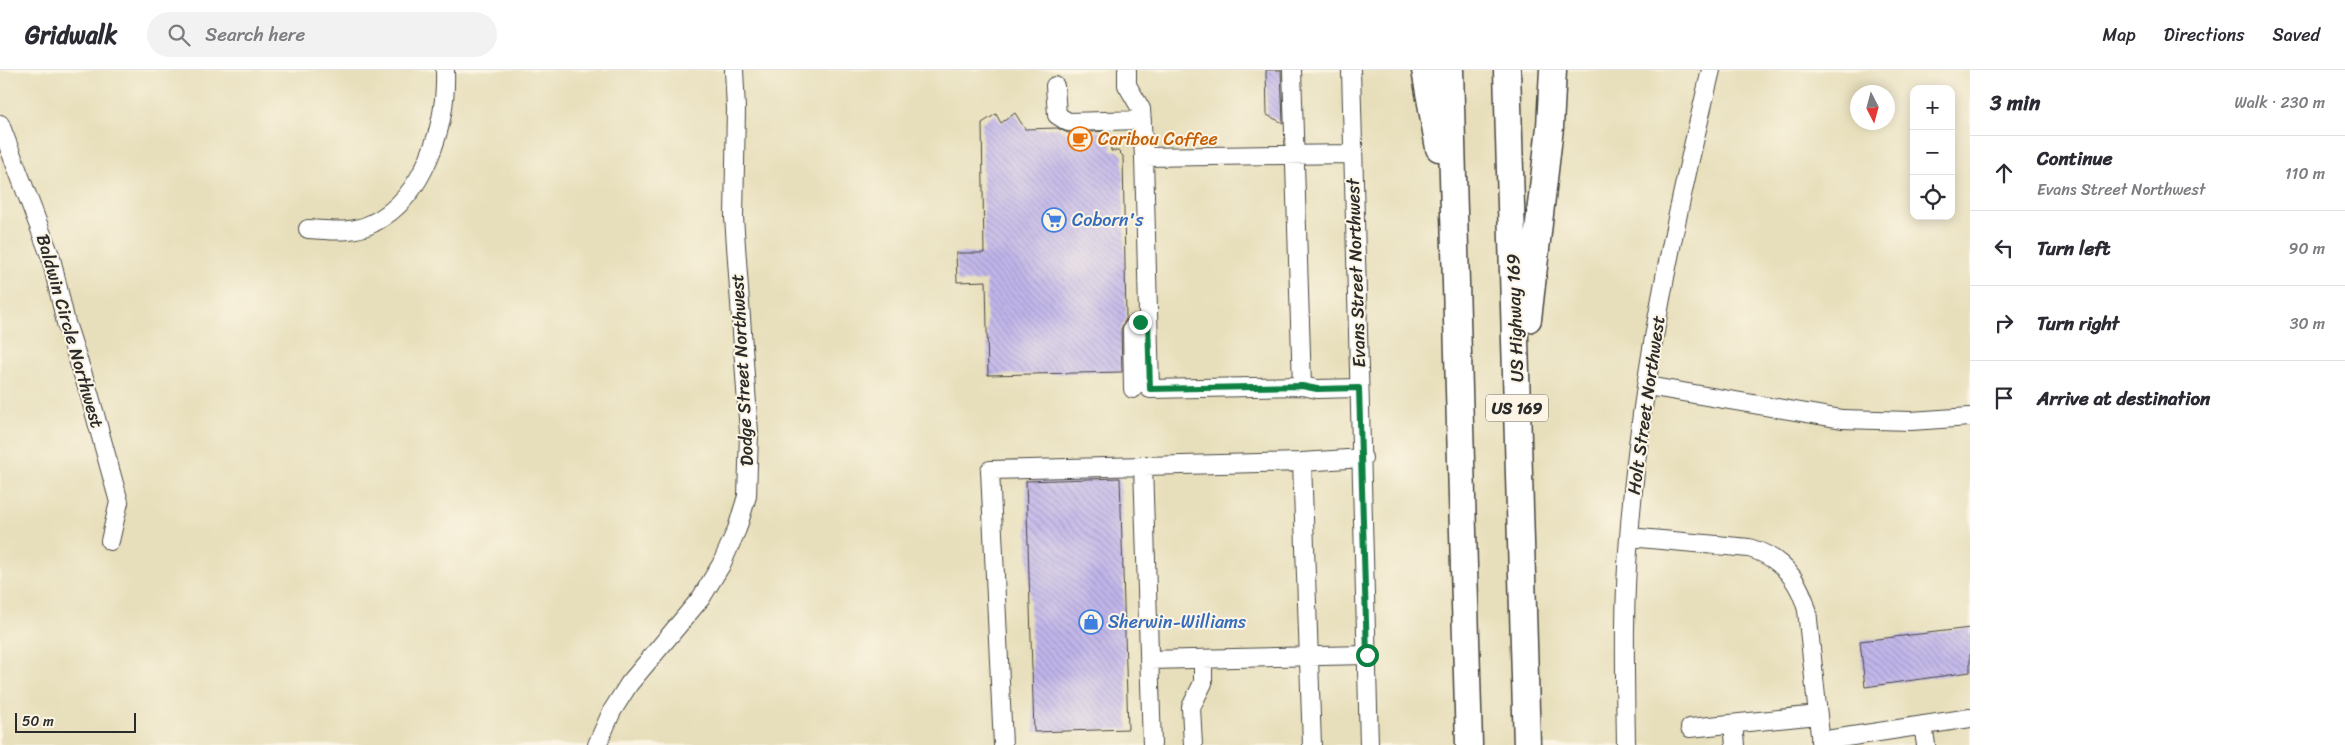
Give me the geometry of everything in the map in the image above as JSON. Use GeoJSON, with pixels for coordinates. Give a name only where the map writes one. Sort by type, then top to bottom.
{"type":"FeatureCollection","features":[{"type":"Feature","properties":{"kind":"highway"},"geometry":{"type":"LineString","coordinates":[[1425,70],[1454,233]]}},
{"type":"Feature","properties":{"kind":"highway","name":"US 169"},"geometry":{"type":"LineString","coordinates":[[1450,70],[1469,745]]}},
{"type":"Feature","properties":{"kind":"highway","name":"US Highway 169"},"geometry":{"type":"LineString","coordinates":[[1508,70],[1528,745]]}},
{"type":"Feature","properties":{"kind":"highway"},"geometry":{"type":"LineString","coordinates":[[1518,414],[1550,127],[1553,70]]}},
{"type":"Feature","properties":{"kind":"street"},"geometry":{"type":"LineString","coordinates":[[308,229],[342,231],[372,224],[388,213],[402,199],[415,183],[434,144],[444,102],[445,70]]}},
{"type":"Feature","properties":{"kind":"street","name":"Dodge Street Northwest"},"geometry":{"type":"LineString","coordinates":[[597,745],[612,711],[629,684],[701,598],[721,565],[737,529],[747,496],[749,432],[734,218],[736,109],[734,70]]}},
{"type":"Feature","properties":{"kind":"street"},"geometry":{"type":"LineString","coordinates":[[1127,70],[1128,85],[1141,109],[1142,120],[1150,389],[1302,386],[1317,389],[1359,388]]}},
{"type":"Feature","properties":{"kind":"street"},"geometry":{"type":"LineString","coordinates":[[1292,70],[1302,386]]}},
{"type":"Feature","properties":{"kind":"street","name":"Evans Street Northwest"},"geometry":{"type":"LineString","coordinates":[[1351,70],[1369,745]]}},
{"type":"Feature","properties":{"kind":"street","name":"Holt Street Northwest"},"geometry":{"type":"LineString","coordinates":[[1626,745],[1624,640],[1629,537],[1647,386],[1686,173],[1711,70]]}},
{"type":"Feature","properties":{"kind":"street"},"geometry":{"type":"LineString","coordinates":[[1055,86],[1057,115],[1068,122],[1142,120]]}},
{"type":"Feature","properties":{"kind":"street","name":"Baldwin Circle Northwest"},"geometry":{"type":"LineString","coordinates":[[0,124],[51,258],[66,323],[88,392],[118,502],[110,541]]}},
{"type":"Feature","properties":{"kind":"street"},"geometry":{"type":"LineString","coordinates":[[1144,157],[1352,154]]}},
{"type":"Feature","properties":{"kind":"street"},"geometry":{"type":"LineString","coordinates":[[1133,389],[1132,329],[1136,324],[1148,321]]}},
{"type":"Feature","properties":{"kind":"street"},"geometry":{"type":"LineString","coordinates":[[1647,386],[1842,419],[1912,421],[1970,417]]}},
{"type":"Feature","properties":{"kind":"street"},"geometry":{"type":"LineString","coordinates":[[1003,745],[990,470],[1302,462],[1362,458]]}},
{"type":"Feature","properties":{"kind":"street"},"geometry":{"type":"LineString","coordinates":[[1302,462],[1312,745]]}},
{"type":"Feature","properties":{"kind":"street"},"geometry":{"type":"LineString","coordinates":[[1143,466],[1152,745]]}},
{"type":"Feature","properties":{"kind":"street"},"geometry":{"type":"LineString","coordinates":[[1629,537],[1749,548],[1764,553],[1782,565],[1796,582],[1807,610],[1820,743],[1859,740],[1923,725],[1970,718]]}},
{"type":"Feature","properties":{"kind":"street"},"geometry":{"type":"LineString","coordinates":[[1149,660],[1367,655]]}},
{"type":"Feature","properties":{"kind":"street"},"geometry":{"type":"LineString","coordinates":[[1193,745],[1191,707],[1203,683],[1203,659]]}},
{"type":"Feature","properties":{"kind":"street"},"geometry":{"type":"LineString","coordinates":[[1690,728],[1818,715]]}},
{"type":"Feature","properties":{"kind":"street"},"geometry":{"type":"LineString","coordinates":[[1733,724],[1735,745]]}},
{"type":"Feature","properties":{"kind":"street"},"geometry":{"type":"LineString","coordinates":[[1923,725],[1926,745]]}},
{"type":"Feature","properties":{"kind":"building"},"geometry":{"type":"Polygon","coordinates":[[[1266,70],[1281,70],[1283,123],[1267,115],[1266,70]]]}},
{"type":"Feature","properties":{"kind":"building","name":"Coborn's"},"geometry":{"type":"Polygon","coordinates":[[[1015,113],[1025,129],[1057,128],[1068,133],[1110,131],[1111,151],[1118,151],[1123,156],[1126,319],[1121,329],[1122,372],[988,375],[986,281],[957,282],[956,253],[984,253],[982,123],[996,114],[1001,123],[1015,113]]]}},
{"type":"Feature","properties":{"kind":"building"},"geometry":{"type":"Polygon","coordinates":[[[1120,478],[1128,729],[1034,732],[1026,481],[1120,478]]]}},
{"type":"Feature","properties":{"kind":"building"},"geometry":{"type":"Polygon","coordinates":[[[1970,628],[1970,672],[1865,687],[1860,641],[1970,628]]]}},
{"type":"Feature","properties":{"kind":"place","name":"Caribou Coffee"},"geometry":{"type":"Point","coordinates":[1080,139]}},
{"type":"Feature","properties":{"kind":"place","name":"Coborn's"},"geometry":{"type":"Point","coordinates":[1054,220]}},
{"type":"Feature","properties":{"kind":"place","name":"Sherwin-Williams"},"geometry":{"type":"Point","coordinates":[1091,622]}},
{"type":"Feature","properties":{"kind":"route"},"geometry":{"type":"LineString","coordinates":[[1140,322],[1148,321],[1150,389],[1302,386],[1317,389],[1359,388],[1367,655]]}}]}
